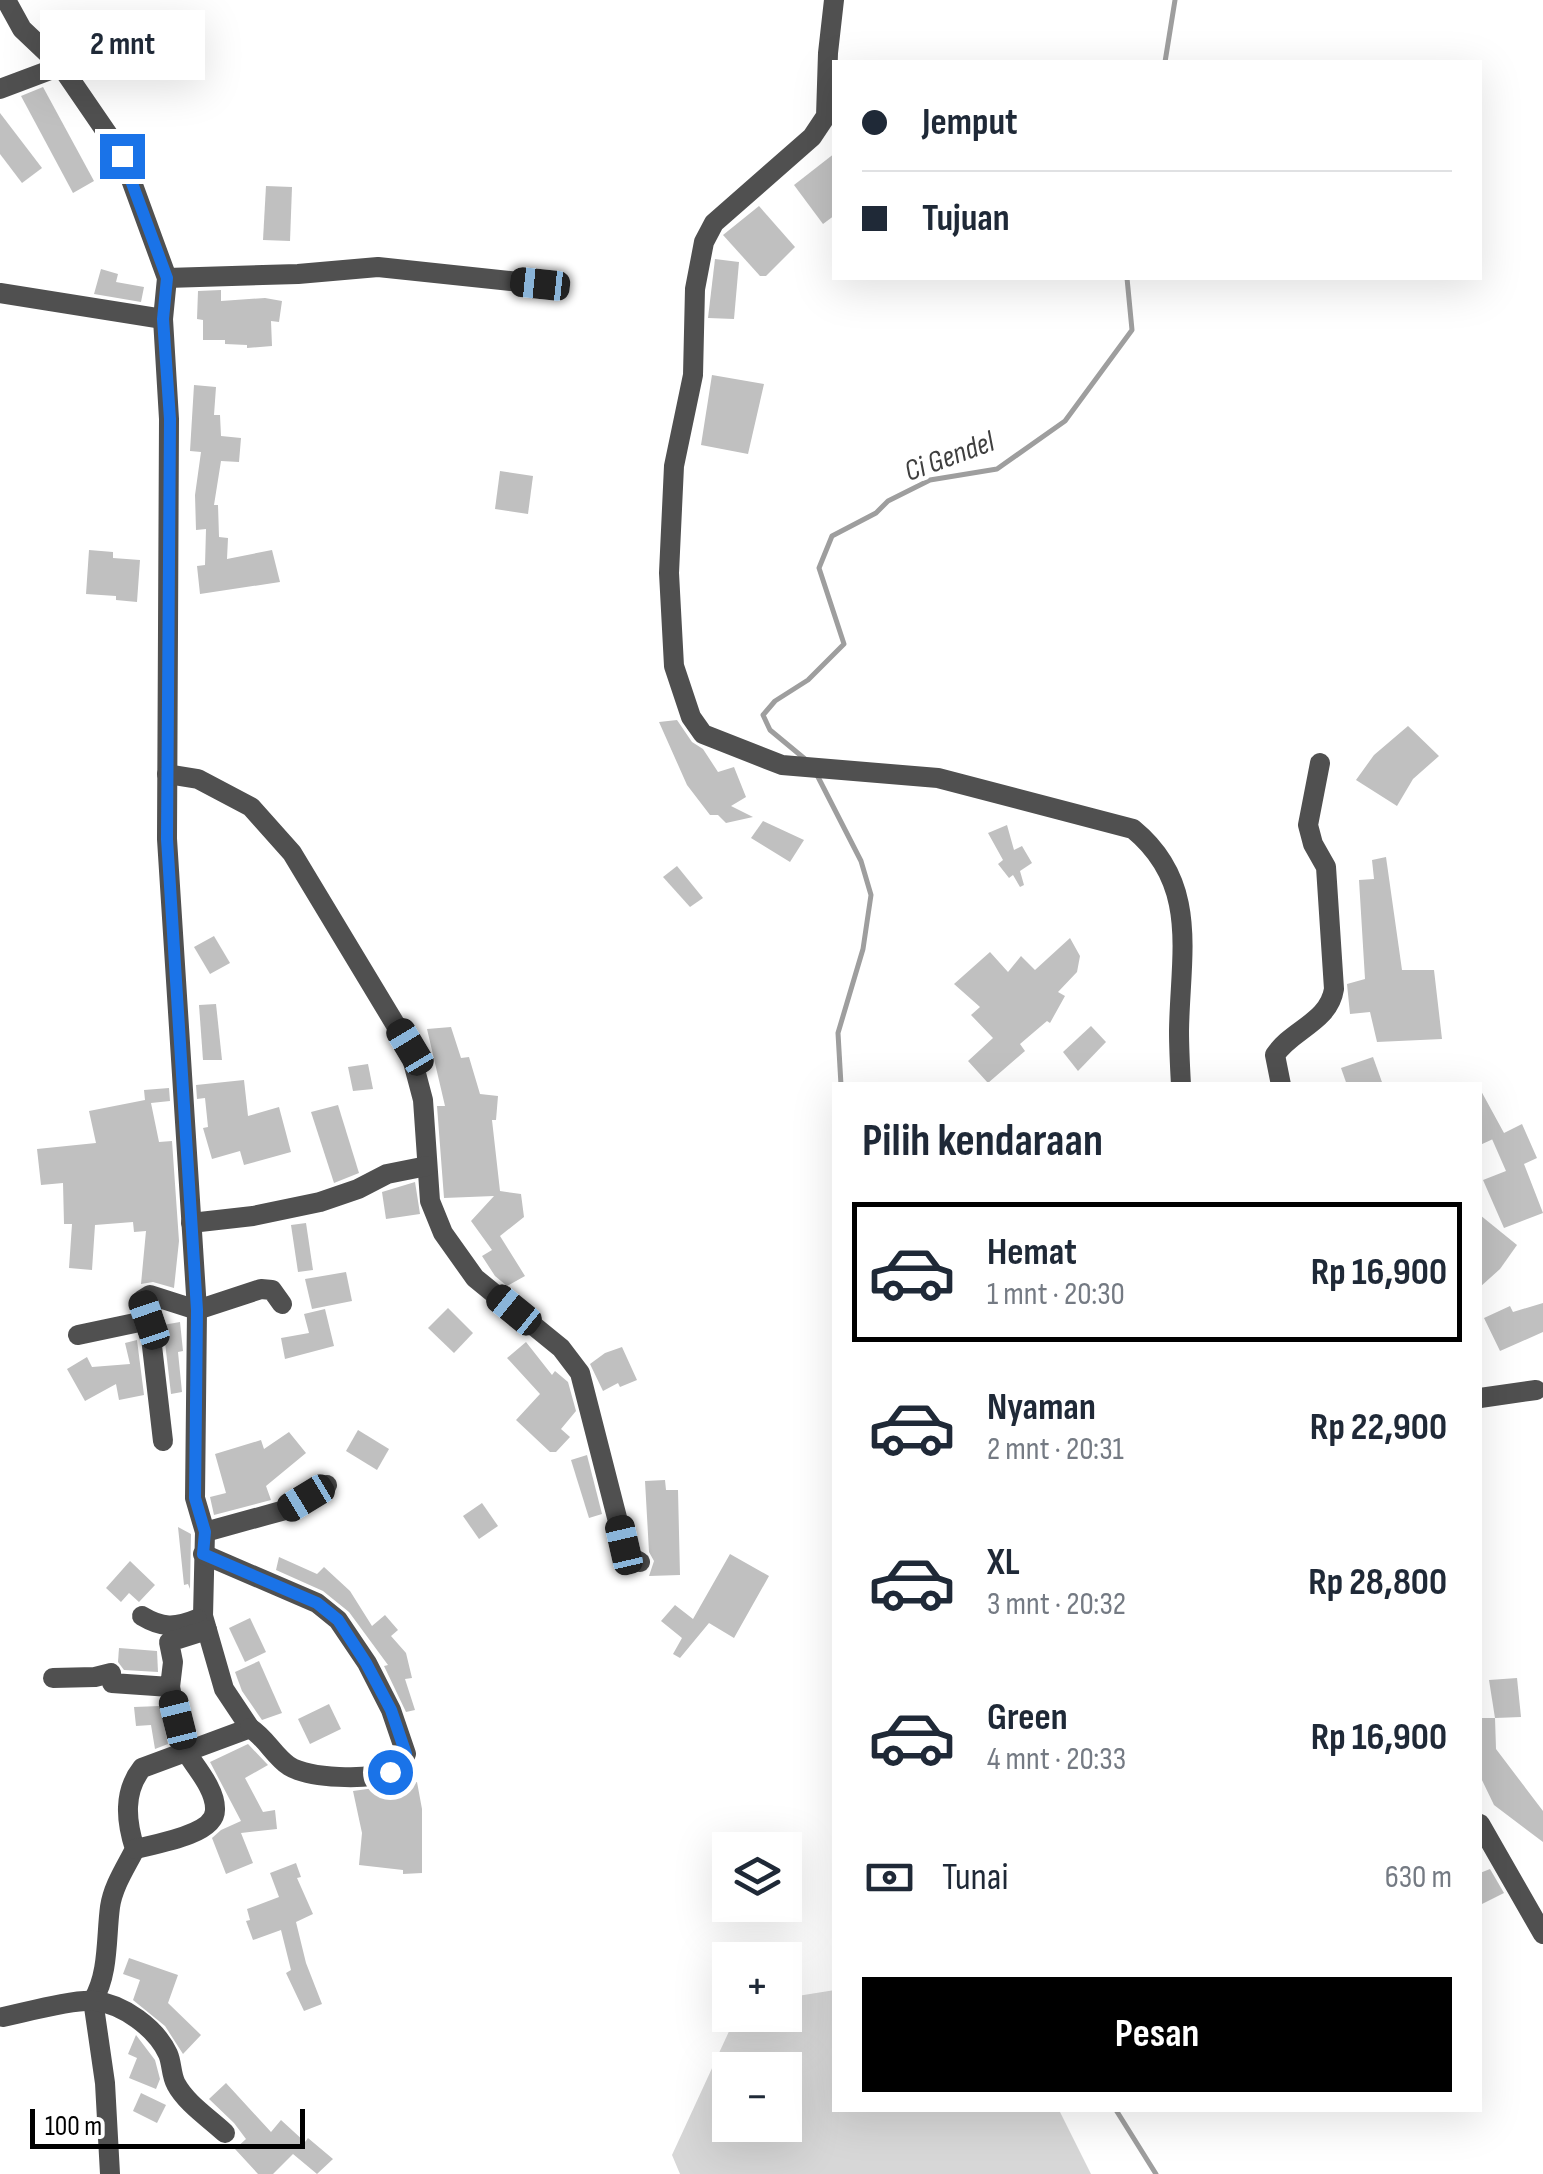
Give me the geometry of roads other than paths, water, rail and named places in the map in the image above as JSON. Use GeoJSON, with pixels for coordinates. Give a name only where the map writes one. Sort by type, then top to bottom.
{"type":"FeatureCollection","features":[{"type":"Feature","properties":{"kind":"street"},"geometry":{"type":"LineString","coordinates":[[6,0],[22,29],[61,66],[122,156],[167,278],[163,319],[170,419],[167,839],[197,1310],[195,1498],[205,1532],[203,1554],[205,1623],[224,1690],[250,1728],[265,1738],[284,1764],[306,1776],[328,1778],[390,1772],[400,1765],[406,1754],[383,1694],[338,1620],[317,1603],[203,1554]]}},
{"type":"Feature","properties":{"kind":"street"},"geometry":{"type":"LineString","coordinates":[[834,0],[823,124],[714,222],[704,242],[695,289],[692,375],[674,466],[669,573],[674,666],[691,717],[703,734],[782,766],[938,778],[1133,829],[1152,845],[1179,898],[1184,939],[1181,1082]]}},
{"type":"Feature","properties":{"kind":"street"},"geometry":{"type":"LineString","coordinates":[[0,90],[61,66]]}},
{"type":"Feature","properties":{"kind":"street"},"geometry":{"type":"LineString","coordinates":[[167,278],[378,267],[540,284]]}},
{"type":"Feature","properties":{"kind":"street"},"geometry":{"type":"LineString","coordinates":[[0,293],[163,319]]}},
{"type":"Feature","properties":{"kind":"street"},"geometry":{"type":"LineString","coordinates":[[1280,1082],[1276,1055],[1280,1047],[1322,1014],[1334,989],[1326,867],[1308,825],[1320,763]]}},
{"type":"Feature","properties":{"kind":"street"},"geometry":{"type":"LineString","coordinates":[[166,774],[198,779],[251,808],[292,853],[410,1047],[423,1100],[430,1202],[443,1233],[475,1278],[561,1348],[580,1373],[627,1555],[640,1562]]}},
{"type":"Feature","properties":{"kind":"street"},"geometry":{"type":"LineString","coordinates":[[192,1223],[320,1202],[387,1174],[428,1166]]}},
{"type":"Feature","properties":{"kind":"street"},"geometry":{"type":"LineString","coordinates":[[163,1441],[149,1320],[142,1300],[150,1295],[197,1310],[261,1288],[272,1290],[282,1304]]}},
{"type":"Feature","properties":{"kind":"street"},"geometry":{"type":"LineString","coordinates":[[78,1335],[149,1320]]}},
{"type":"Feature","properties":{"kind":"street"},"geometry":{"type":"LineString","coordinates":[[1482,1398],[1536,1390]]}},
{"type":"Feature","properties":{"kind":"street"},"geometry":{"type":"LineString","coordinates":[[205,1532],[285,1510],[327,1485]]}},
{"type":"Feature","properties":{"kind":"street"},"geometry":{"type":"LineString","coordinates":[[142,1616],[159,1626],[205,1623]]}},
{"type":"Feature","properties":{"kind":"street"},"geometry":{"type":"LineString","coordinates":[[136,1849],[182,1838],[214,1818],[216,1807],[198,1766],[187,1754],[170,1687],[170,1642],[205,1623]]}},
{"type":"Feature","properties":{"kind":"street"},"geometry":{"type":"LineString","coordinates":[[53,1678],[95,1677],[111,1672],[112,1683],[170,1687]]}},
{"type":"Feature","properties":{"kind":"street"},"geometry":{"type":"LineString","coordinates":[[110,2174],[105,2083],[93,2000],[100,1989],[110,1906],[116,1885],[136,1849],[126,1808],[135,1776],[142,1768],[250,1728]]}},
{"type":"Feature","properties":{"kind":"street"},"geometry":{"type":"LineString","coordinates":[[1482,1827],[1543,1934]]}},
{"type":"Feature","properties":{"kind":"street"},"geometry":{"type":"LineString","coordinates":[[3,2016],[93,2000],[136,2017],[168,2054],[174,2081],[184,2096],[224,2133]]}},
{"type":"Feature","properties":{"kind":"waterway","name":"Ci Gendel"},"geometry":{"type":"LineString","coordinates":[[1165,60],[1175,0]]}},
{"type":"Feature","properties":{"kind":"waterway","name":"Ci Gendel"},"geometry":{"type":"LineString","coordinates":[[805,759],[770,730],[763,715],[775,701],[808,680],[844,644],[819,568],[832,536],[930,480],[997,469],[1065,421],[1132,330],[1127,280]]}},
{"type":"Feature","properties":{"kind":"waterway","name":"Ci Gendel"},"geometry":{"type":"LineString","coordinates":[[817,775],[861,861],[871,895],[863,949],[838,1033],[841,1082]]}},
{"type":"Feature","properties":{"kind":"waterway","name":"Ci Gendel"},"geometry":{"type":"LineString","coordinates":[[1117,2112],[1156,2174]]}}]}
